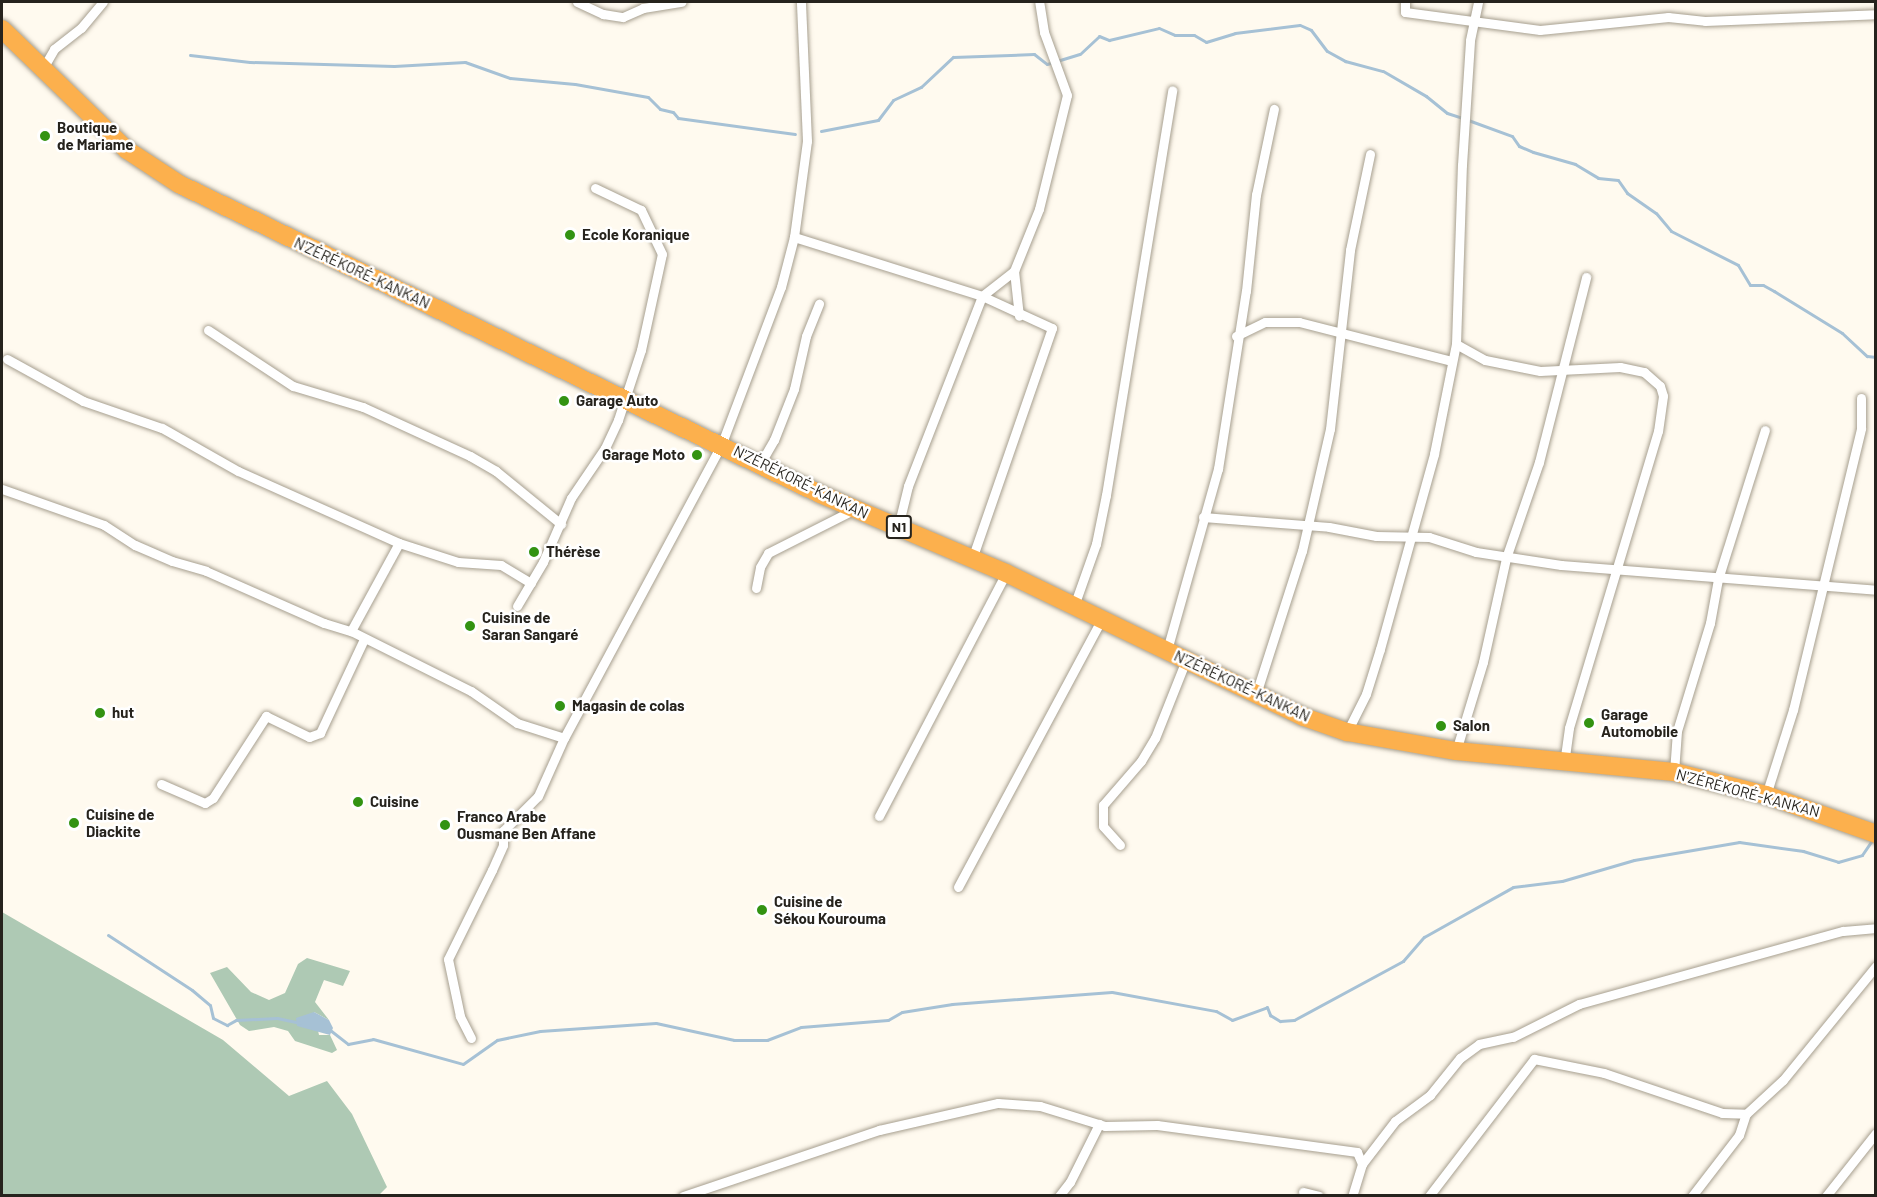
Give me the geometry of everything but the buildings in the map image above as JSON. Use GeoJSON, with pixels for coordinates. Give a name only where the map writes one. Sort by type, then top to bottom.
{"type":"FeatureCollection","features":[{"type":"Feature","properties":{"kind":"highway","name":"N'ZÉRÉKORÉ-KANKAN"},"geometry":{"type":"LineString","coordinates":[[2,29],[127,150],[179,184],[626,400],[722,443],[760,464],[856,509],[1006,573],[1304,717],[1347,732],[1456,752],[1674,772],[1766,795],[1874,830]]}},
{"type":"Feature","properties":{"kind":"street"},"geometry":{"type":"LineString","coordinates":[[42,70],[54,49],[81,28],[103,2]]}},
{"type":"Feature","properties":{"kind":"street"},"geometry":{"type":"LineString","coordinates":[[577,2],[603,14],[623,17],[643,8],[682,2]]}},
{"type":"Feature","properties":{"kind":"street"},"geometry":{"type":"LineString","coordinates":[[471,1038],[460,1016],[448,959],[503,845],[503,831],[538,796],[564,738],[722,443],[781,286],[794,237],[808,124],[801,2]]}},
{"type":"Feature","properties":{"kind":"street"},"geometry":{"type":"LineString","coordinates":[[1019,316],[1014,271],[1039,209],[1067,95],[1044,32],[1039,2]]}},
{"type":"Feature","properties":{"kind":"street"},"geometry":{"type":"LineString","coordinates":[[1405,2],[1405,12],[1472,23],[1540,30],[1668,17],[1705,21],[1875,14]]}},
{"type":"Feature","properties":{"kind":"street"},"geometry":{"type":"LineString","coordinates":[[1347,732],[1366,694],[1412,535],[1434,454],[1456,344],[1462,165],[1472,23],[1478,2]]}},
{"type":"Feature","properties":{"kind":"street"},"geometry":{"type":"LineString","coordinates":[[1074,606],[1096,544],[1106,495],[1172,90]]}},
{"type":"Feature","properties":{"kind":"street"},"geometry":{"type":"LineString","coordinates":[[1167,651],[1218,469],[1236,336],[1246,291],[1256,195],[1274,109]]}},
{"type":"Feature","properties":{"kind":"street"},"geometry":{"type":"LineString","coordinates":[[1256,694],[1308,525],[1330,429],[1350,250],[1370,154]]}},
{"type":"Feature","properties":{"kind":"street"},"geometry":{"type":"LineString","coordinates":[[517,606],[561,524],[571,498],[605,447],[626,400],[662,254],[641,210],[595,188]]}},
{"type":"Feature","properties":{"kind":"street"},"geometry":{"type":"LineString","coordinates":[[794,237],[982,296],[1019,316],[1039,320],[1052,328],[972,559]]}},
{"type":"Feature","properties":{"kind":"street"},"geometry":{"type":"LineString","coordinates":[[898,527],[908,486],[982,296],[1014,271]]}},
{"type":"Feature","properties":{"kind":"street"},"geometry":{"type":"LineString","coordinates":[[1456,752],[1483,662],[1506,558],[1539,462],[1586,277]]}},
{"type":"Feature","properties":{"kind":"street"},"geometry":{"type":"LineString","coordinates":[[760,464],[774,440],[794,388],[806,336],[819,303]]}},
{"type":"Feature","properties":{"kind":"street"},"geometry":{"type":"LineString","coordinates":[[1236,336],[1265,322],[1299,322],[1452,361]]}},
{"type":"Feature","properties":{"kind":"street"},"geometry":{"type":"LineString","coordinates":[[208,330],[293,386],[363,407],[470,456],[496,471],[561,524]]}},
{"type":"Feature","properties":{"kind":"street"},"geometry":{"type":"LineString","coordinates":[[1456,344],[1485,360],[1563,371],[1620,367],[1644,372],[1660,386],[1663,396],[1658,431],[1619,568],[1569,728],[1564,762]]}},
{"type":"Feature","properties":{"kind":"street"},"geometry":{"type":"LineString","coordinates":[[7,359],[83,401],[162,428],[238,471],[399,543],[458,562],[501,565],[531,583]]}},
{"type":"Feature","properties":{"kind":"street"},"geometry":{"type":"LineString","coordinates":[[1766,795],[1793,710],[1821,586],[1861,428],[1860,398]]}},
{"type":"Feature","properties":{"kind":"street"},"geometry":{"type":"LineString","coordinates":[[1674,772],[1677,731],[1710,623],[1718,579],[1765,430]]}},
{"type":"Feature","properties":{"kind":"street"},"geometry":{"type":"LineString","coordinates":[[2,489],[104,525],[135,545],[172,561],[206,571],[324,623],[351,631],[471,692],[517,723],[564,738]]}},
{"type":"Feature","properties":{"kind":"street"},"geometry":{"type":"LineString","coordinates":[[756,588],[760,567],[768,553],[856,509]]}},
{"type":"Feature","properties":{"kind":"street"},"geometry":{"type":"LineString","coordinates":[[1203,517],[1308,525],[1376,536],[1412,535],[1506,558],[1718,579],[1875,590]]}},
{"type":"Feature","properties":{"kind":"street"},"geometry":{"type":"LineString","coordinates":[[351,631],[399,543]]}},
{"type":"Feature","properties":{"kind":"street"},"geometry":{"type":"LineString","coordinates":[[879,816],[1006,573]]}},
{"type":"Feature","properties":{"kind":"street"},"geometry":{"type":"LineString","coordinates":[[958,887],[1102,619]]}},
{"type":"Feature","properties":{"kind":"street"},"geometry":{"type":"LineString","coordinates":[[161,784],[205,803],[213,798],[266,716],[309,737],[320,733],[364,639]]}},
{"type":"Feature","properties":{"kind":"street"},"geometry":{"type":"LineString","coordinates":[[1120,844],[1103,826],[1103,805],[1142,760],[1155,738],[1186,660]]}},
{"type":"Feature","properties":{"kind":"street"},"geometry":{"type":"LineString","coordinates":[[1352,1196],[1362,1164],[1395,1121],[1430,1095],[1460,1058],[1479,1044],[1513,1037],[1579,1004],[1843,931],[1875,928]]}},
{"type":"Feature","properties":{"kind":"street"},"geometry":{"type":"LineString","coordinates":[[1692,1196],[1739,1135],[1746,1114],[1783,1080],[1875,966]]}},
{"type":"Feature","properties":{"kind":"street"},"geometry":{"type":"LineString","coordinates":[[1429,1196],[1534,1059],[1604,1073],[1722,1113],[1746,1114]]}},
{"type":"Feature","properties":{"kind":"street"},"geometry":{"type":"LineString","coordinates":[[683,1196],[879,1130],[960,1109],[998,1103],[1040,1106],[1099,1124],[1157,1125],[1291,1141],[1357,1152],[1362,1164]]}},
{"type":"Feature","properties":{"kind":"street"},"geometry":{"type":"LineString","coordinates":[[1059,1196],[1070,1182],[1099,1124]]}},
{"type":"Feature","properties":{"kind":"street"},"geometry":{"type":"LineString","coordinates":[[1826,1196],[1875,1133]]}},
{"type":"Feature","properties":{"kind":"street"},"geometry":{"type":"LineString","coordinates":[[1303,1192],[1319,1196]]}},
{"type":"Feature","properties":{"kind":"green space"},"geometry":{"type":"Polygon","coordinates":[[[2,912],[223,1040],[289,1096],[327,1081],[352,1114],[387,1187],[378,1196],[2,1195],[2,912]]]}},
{"type":"Feature","properties":{"kind":"green space"},"geometry":{"type":"Polygon","coordinates":[[[307,958],[350,971],[343,986],[324,980],[315,1002],[329,1020],[314,1012],[319,1035],[330,1035],[337,1050],[332,1053],[295,1041],[288,1031],[274,1027],[249,1031],[240,1025],[210,973],[227,967],[251,992],[269,1000],[285,993],[298,964],[307,958]]]}},
{"type":"Feature","properties":{"kind":"water"},"geometry":{"type":"Polygon","coordinates":[[[314,1012],[329,1020],[333,1028],[330,1035],[297,1026],[296,1018],[314,1012]]]}},
{"type":"Feature","properties":{"kind":"waterway"},"geometry":{"type":"LineString","coordinates":[[821,131],[878,120],[893,100],[921,87],[953,57],[1034,54],[1047,64],[1080,54],[1099,36],[1109,40],[1159,28],[1175,35],[1194,35],[1206,42],[1235,33],[1300,25],[1311,30],[1327,51],[1345,61],[1383,71],[1426,96],[1447,113],[1462,118]]}},
{"type":"Feature","properties":{"kind":"waterway"},"geometry":{"type":"LineString","coordinates":[[190,55],[250,62],[394,66],[465,62],[510,78],[575,84],[648,97],[660,109],[673,112],[678,118],[795,134]]}},
{"type":"Feature","properties":{"kind":"waterway"},"geometry":{"type":"LineString","coordinates":[[1468,120],[1512,136],[1519,146],[1533,152],[1575,164],[1598,178],[1618,180],[1627,193],[1656,213],[1671,231],[1738,265],[1750,285],[1763,285],[1774,291],[1842,333],[1867,356],[1876,357]]}},
{"type":"Feature","properties":{"kind":"waterway"},"geometry":{"type":"LineString","coordinates":[[330,1030],[348,1044],[373,1039],[463,1064],[497,1040],[540,1031],[656,1023],[734,1040],[767,1040],[801,1027],[888,1020],[902,1012],[952,1004],[1112,992],[1216,1011],[1232,1020],[1267,1007],[1270,1015],[1280,1021],[1294,1020],[1403,961],[1424,937],[1513,887],[1562,881],[1634,860],[1739,842],[1803,851],[1838,862],[1862,855],[1872,840]]}},
{"type":"Feature","properties":{"kind":"waterway"},"geometry":{"type":"LineString","coordinates":[[108,935],[192,990],[210,1005],[213,1018],[227,1025],[236,1020],[277,1018],[300,1023]]}},
{"type":"Feature","properties":{"kind":"place","name":"Boutique de Mariame"},"geometry":{"type":"Point","coordinates":[45,136]}},
{"type":"Feature","properties":{"kind":"place","name":"Ecole Koranique"},"geometry":{"type":"Point","coordinates":[570,235]}},
{"type":"Feature","properties":{"kind":"place","name":"Garage Auto"},"geometry":{"type":"Point","coordinates":[564,401]}},
{"type":"Feature","properties":{"kind":"place","name":"Garage Moto"},"geometry":{"type":"Point","coordinates":[697,455]}},
{"type":"Feature","properties":{"kind":"place","name":"Thérèse"},"geometry":{"type":"Point","coordinates":[534,552]}},
{"type":"Feature","properties":{"kind":"place","name":"Cuisine de Saran Sangaré"},"geometry":{"type":"Point","coordinates":[470,626]}},
{"type":"Feature","properties":{"kind":"place","name":"Magasin de colas"},"geometry":{"type":"Point","coordinates":[560,706]}},
{"type":"Feature","properties":{"kind":"place","name":"hut"},"geometry":{"type":"Point","coordinates":[100,713]}},
{"type":"Feature","properties":{"kind":"place","name":"Garage Automobile"},"geometry":{"type":"Point","coordinates":[1589,723]}},
{"type":"Feature","properties":{"kind":"place","name":"Salon"},"geometry":{"type":"Point","coordinates":[1441,726]}},
{"type":"Feature","properties":{"kind":"place","name":"Cuisine"},"geometry":{"type":"Point","coordinates":[358,802]}},
{"type":"Feature","properties":{"kind":"place","name":"Cuisine de Diackite"},"geometry":{"type":"Point","coordinates":[74,823]}},
{"type":"Feature","properties":{"kind":"place","name":"Franco Arabe Ousmane Ben Affane"},"geometry":{"type":"Point","coordinates":[445,825]}},
{"type":"Feature","properties":{"kind":"place","name":"Cuisine de Sékou Kourouma"},"geometry":{"type":"Point","coordinates":[762,910]}}]}
